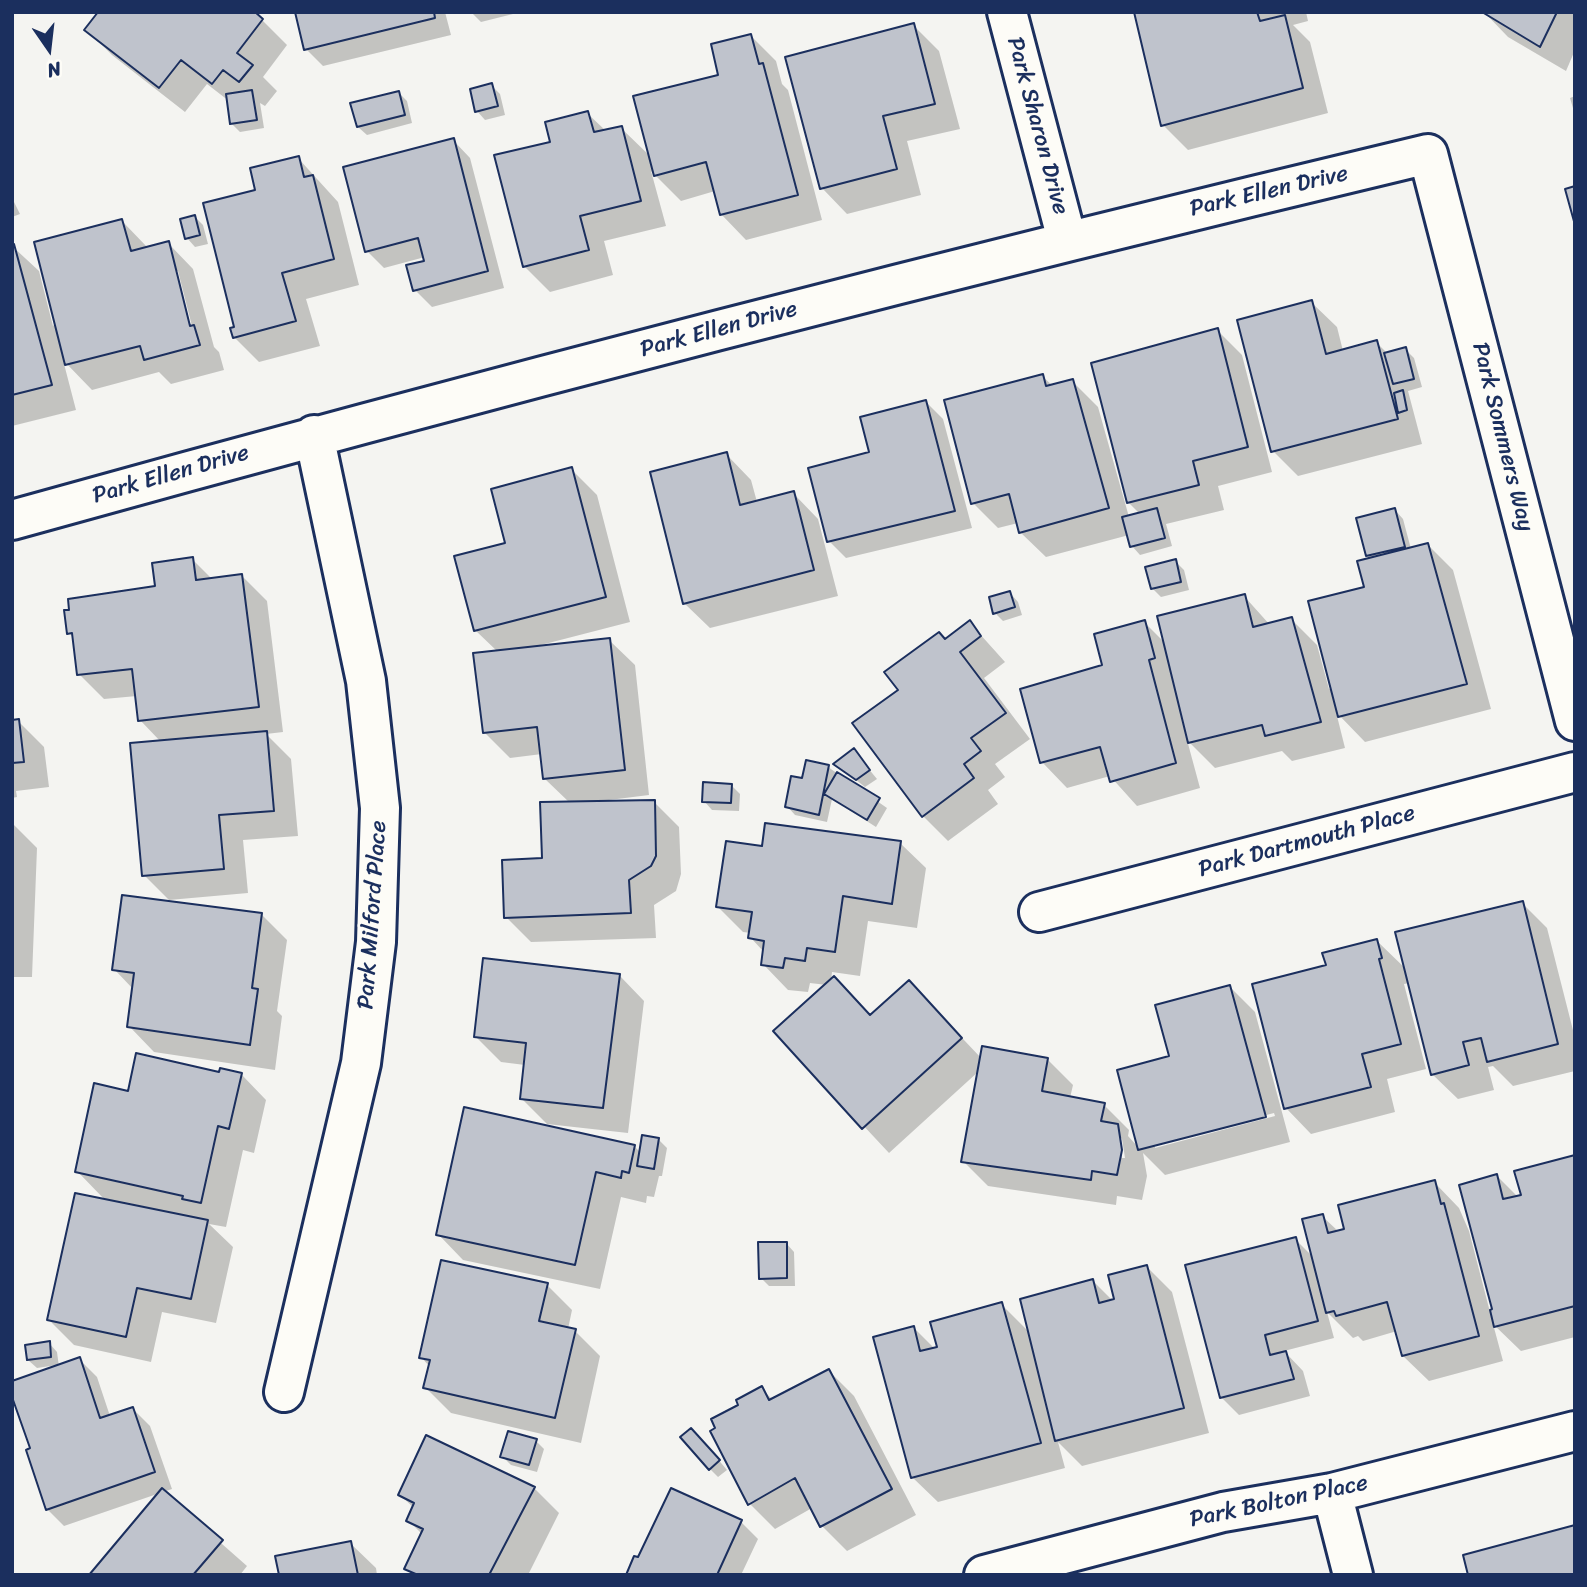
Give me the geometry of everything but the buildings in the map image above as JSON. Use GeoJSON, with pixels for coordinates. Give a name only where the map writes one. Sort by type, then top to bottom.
{"type":"FeatureCollection","features":[{"type":"Feature","properties":{"kind":"street","name":"Park Sharon Drive"},"geometry":{"type":"LineString","coordinates":[[1007,12],[1068,240]]}},
{"type":"Feature","properties":{"kind":"street","name":"Park Ellen Drive"},"geometry":{"type":"LineString","coordinates":[[12,520],[314,435],[1068,240],[1428,154]]}},
{"type":"Feature","properties":{"kind":"street","name":"Park Sommers Way"},"geometry":{"type":"LineString","coordinates":[[1428,154],[1575,721]]}},
{"type":"Feature","properties":{"kind":"street","name":"Park Milford Place"},"geometry":{"type":"LineString","coordinates":[[284,1392],[361,1063],[376,942],[380,808],[366,681],[314,435]]}},
{"type":"Feature","properties":{"kind":"street","name":"Park Dartmouth Place"},"geometry":{"type":"LineString","coordinates":[[1039,912],[1575,772]]}},
{"type":"Feature","properties":{"kind":"street","name":"Park Bolton Place"},"geometry":{"type":"LineString","coordinates":[[984,1575],[1223,1512],[1332,1493],[1575,1431]]}},
{"type":"Feature","properties":{"kind":"street"},"geometry":{"type":"LineString","coordinates":[[1332,1493],[1353,1575]]}}]}
